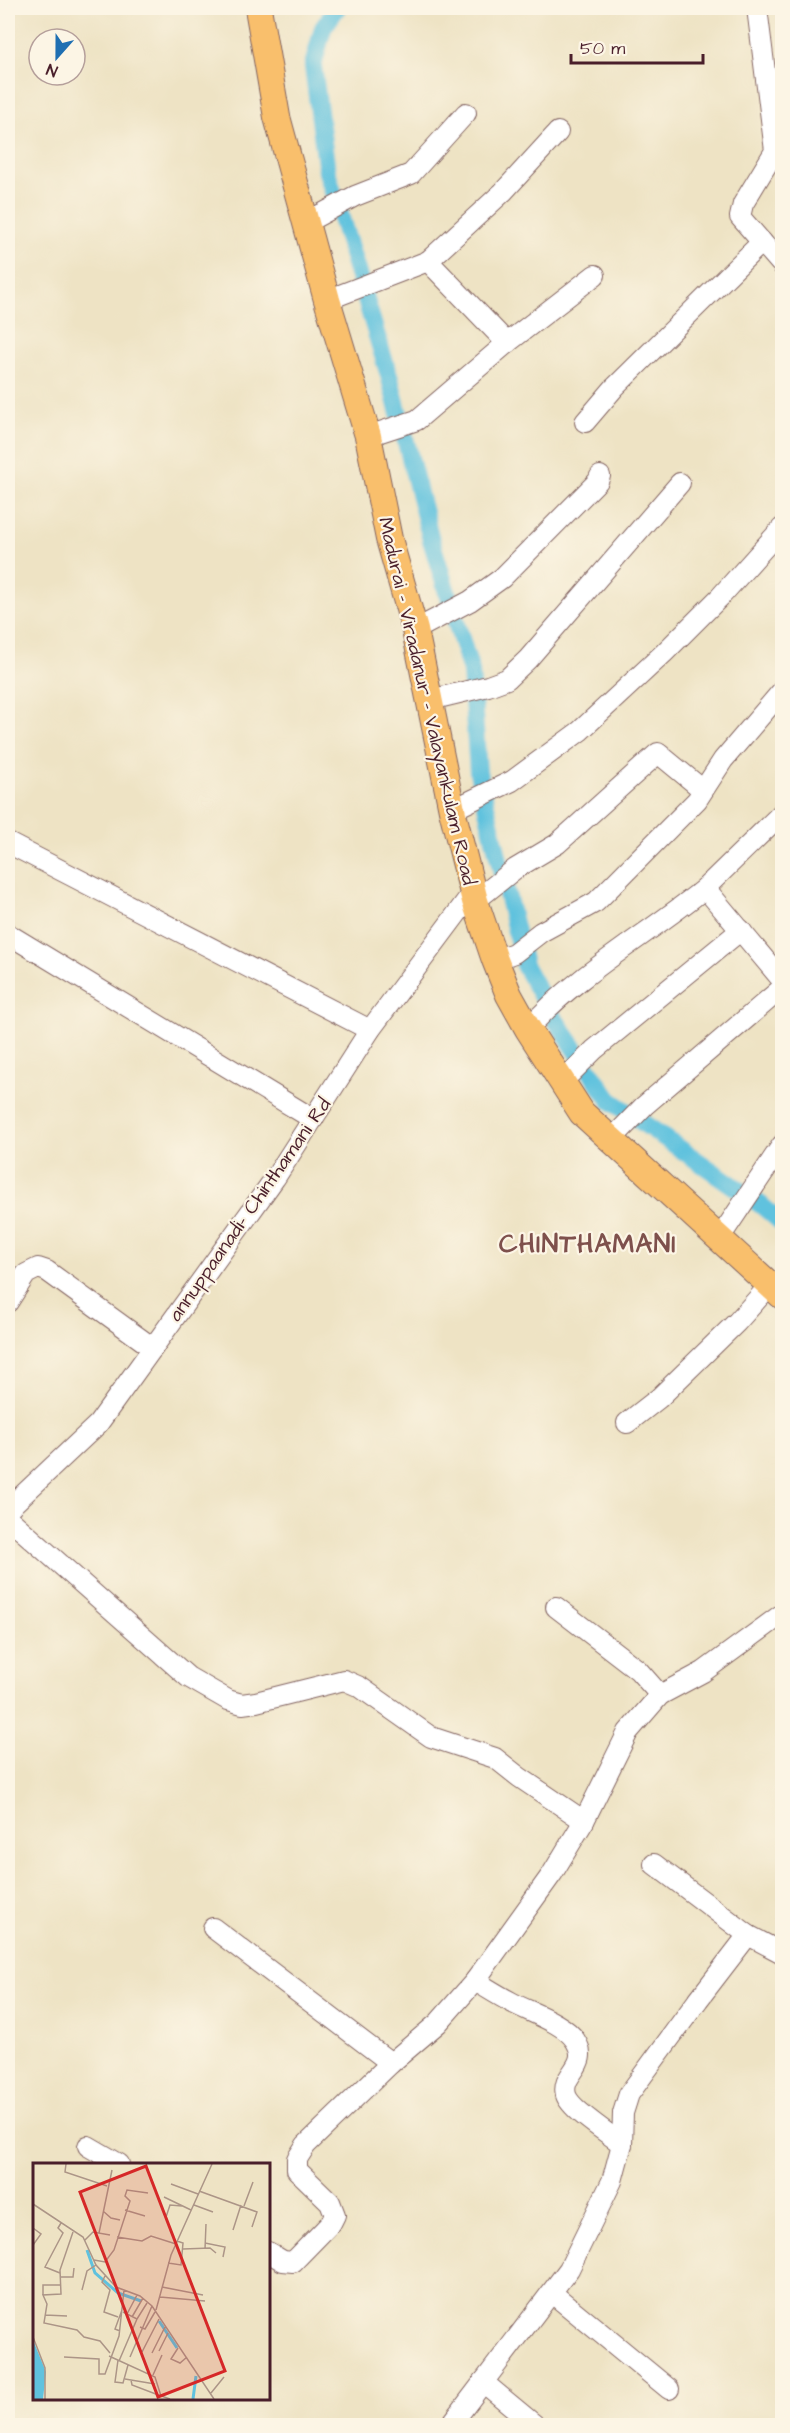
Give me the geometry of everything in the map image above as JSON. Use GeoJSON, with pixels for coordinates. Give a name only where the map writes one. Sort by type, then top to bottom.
{"type":"FeatureCollection","features":[{"type":"Feature","properties":{"kind":"main road","name":"Madurai - Viradanur - Valayankulam Road"},"geometry":{"type":"LineString","coordinates":[[258,8],[277,117],[316,218],[327,300],[368,436],[389,539],[416,630],[430,700],[480,893],[504,956],[509,995],[533,1022],[569,1074],[582,1113],[618,1132],[719,1239],[776,1290]]}},
{"type":"Feature","properties":{"kind":"street"},"geometry":{"type":"LineString","coordinates":[[756,8],[779,154],[741,211],[740,217],[783,265]]}},
{"type":"Feature","properties":{"kind":"street"},"geometry":{"type":"LineString","coordinates":[[316,218],[355,196],[411,174],[466,113]]}},
{"type":"Feature","properties":{"kind":"street"},"geometry":{"type":"LineString","coordinates":[[327,300],[351,293],[381,278],[428,261],[503,192],[558,132]]}},
{"type":"Feature","properties":{"kind":"street"},"geometry":{"type":"LineString","coordinates":[[585,423],[614,388],[762,242]]}},
{"type":"Feature","properties":{"kind":"street"},"geometry":{"type":"LineString","coordinates":[[428,261],[507,343]]}},
{"type":"Feature","properties":{"kind":"street"},"geometry":{"type":"LineString","coordinates":[[368,436],[417,420],[507,343],[595,275]]}},
{"type":"Feature","properties":{"kind":"street"},"geometry":{"type":"LineString","coordinates":[[416,630],[470,601],[502,578],[598,481],[600,476]]}},
{"type":"Feature","properties":{"kind":"street"},"geometry":{"type":"LineString","coordinates":[[430,700],[507,679],[528,659],[681,483]]}},
{"type":"Feature","properties":{"kind":"street"},"geometry":{"type":"LineString","coordinates":[[459,806],[512,781],[580,732],[720,597],[783,528]]}},
{"type":"Feature","properties":{"kind":"street"},"geometry":{"type":"LineString","coordinates":[[504,956],[541,932],[596,902],[675,822],[703,790],[723,760],[783,691]]}},
{"type":"Feature","properties":{"kind":"street","name":"annuppaanadi- Chinthamani Rd"},"geometry":{"type":"LineString","coordinates":[[8,1509],[98,1424],[274,1178],[370,1030],[480,893],[557,844],[658,753],[703,790]]}},
{"type":"Feature","properties":{"kind":"street"},"geometry":{"type":"LineString","coordinates":[[533,1022],[563,994],[705,888],[783,813]]}},
{"type":"Feature","properties":{"kind":"street"},"geometry":{"type":"LineString","coordinates":[[8,843],[370,1030]]}},
{"type":"Feature","properties":{"kind":"street"},"geometry":{"type":"LineString","coordinates":[[705,888],[783,980]]}},
{"type":"Feature","properties":{"kind":"street"},"geometry":{"type":"LineString","coordinates":[[569,1074],[594,1050],[741,930]]}},
{"type":"Feature","properties":{"kind":"street"},"geometry":{"type":"LineString","coordinates":[[8,934],[313,1119]]}},
{"type":"Feature","properties":{"kind":"street"},"geometry":{"type":"LineString","coordinates":[[618,1132],[644,1106],[783,988]]}},
{"type":"Feature","properties":{"kind":"street"},"geometry":{"type":"LineString","coordinates":[[719,1239],[783,1145]]}},
{"type":"Feature","properties":{"kind":"street"},"geometry":{"type":"LineString","coordinates":[[8,1302],[26,1275],[38,1268],[47,1271],[153,1348]]}},
{"type":"Feature","properties":{"kind":"street"},"geometry":{"type":"LineString","coordinates":[[627,1423],[659,1398],[737,1322],[776,1290]]}},
{"type":"Feature","properties":{"kind":"street"},"geometry":{"type":"LineString","coordinates":[[8,1518],[188,1677],[228,1700],[242,1704],[256,1702],[344,1680],[360,1687],[431,1737],[495,1758],[519,1778],[584,1821]]}},
{"type":"Feature","properties":{"kind":"street"},"geometry":{"type":"LineString","coordinates":[[556,1607],[638,1671],[660,1695]]}},
{"type":"Feature","properties":{"kind":"street"},"geometry":{"type":"LineString","coordinates":[[270,2253],[283,2261],[293,2262],[331,2223],[335,2215],[330,2202],[297,2170],[297,2158],[306,2145],[391,2063],[438,2023],[475,1981],[552,1874],[584,1821],[628,1732],[660,1695],[703,1672],[783,1614]]}},
{"type":"Feature","properties":{"kind":"street"},"geometry":{"type":"LineString","coordinates":[[654,1864],[748,1935],[783,1953]]}},
{"type":"Feature","properties":{"kind":"street"},"geometry":{"type":"LineString","coordinates":[[213,1928],[391,2063]]}},
{"type":"Feature","properties":{"kind":"street"},"geometry":{"type":"LineString","coordinates":[[450,2426],[569,2269],[612,2181],[622,2144],[623,2113],[629,2094],[748,1935]]}},
{"type":"Feature","properties":{"kind":"street"},"geometry":{"type":"LineString","coordinates":[[475,1981],[552,2022],[574,2037],[580,2052],[579,2062],[566,2085],[566,2096],[573,2105],[622,2144]]}},
{"type":"Feature","properties":{"kind":"street"},"geometry":{"type":"LineString","coordinates":[[88,2146],[117,2163]]}},
{"type":"Feature","properties":{"kind":"street"},"geometry":{"type":"LineString","coordinates":[[552,2292],[669,2388]]}},
{"type":"Feature","properties":{"kind":"street"},"geometry":{"type":"LineString","coordinates":[[483,2382],[536,2426]]}},
{"type":"Feature","properties":{"kind":"waterway"},"geometry":{"type":"LineString","coordinates":[[337,8],[323,28],[313,66],[327,172],[390,379],[431,540],[471,671],[478,772],[524,965],[552,1015],[610,1100],[761,1205],[782,1223]]}},
{"type":"Feature","properties":{"kind":"district","name":"CHINTHAMANI"},"geometry":{"type":"Point","coordinates":[588,1243]}}]}
